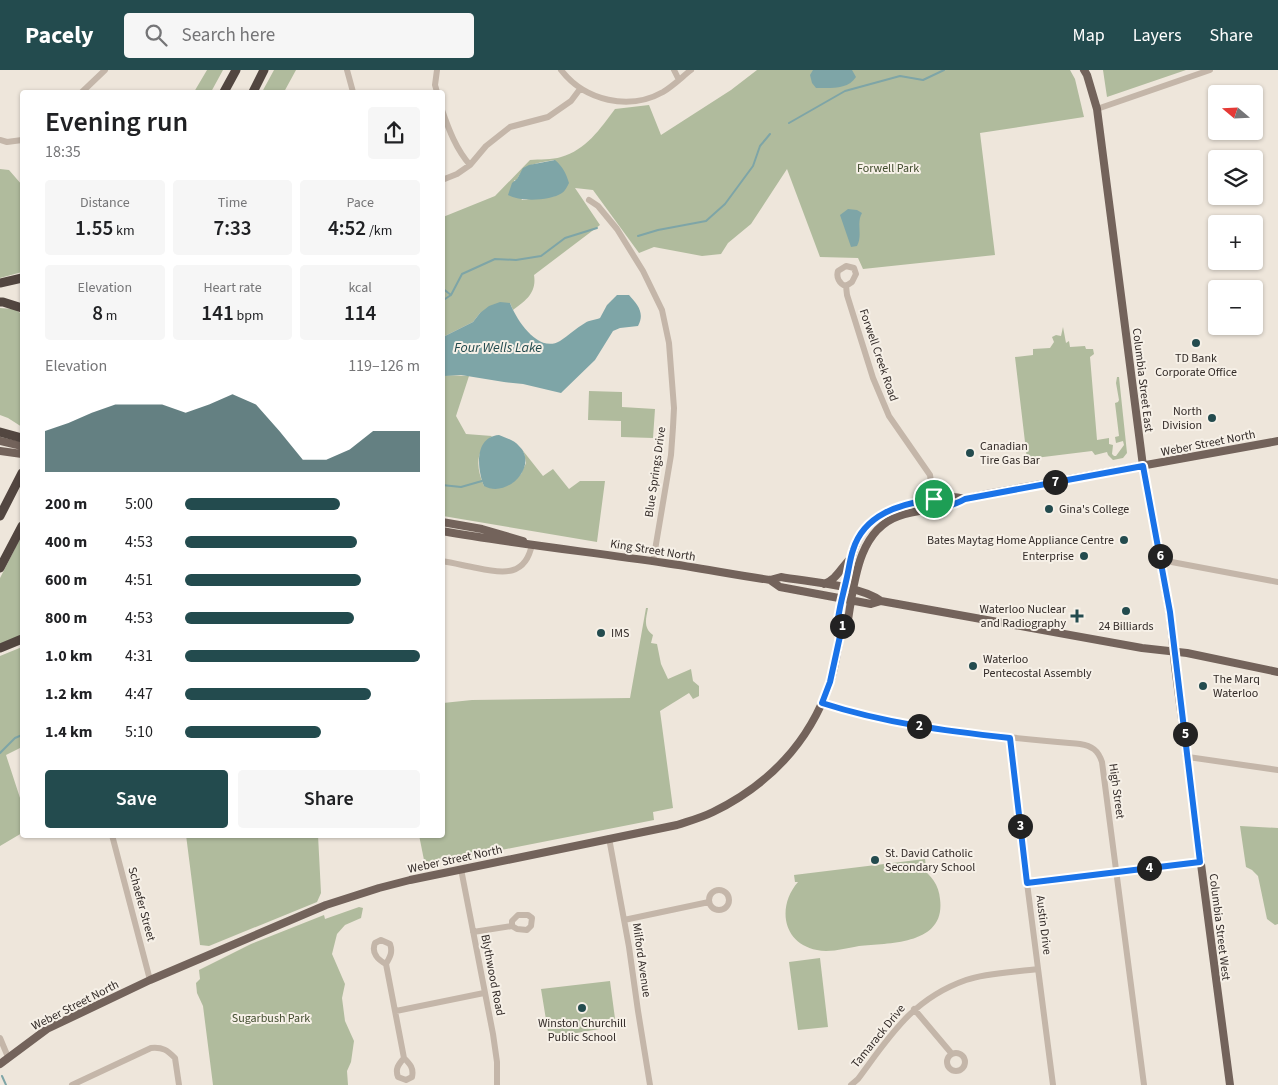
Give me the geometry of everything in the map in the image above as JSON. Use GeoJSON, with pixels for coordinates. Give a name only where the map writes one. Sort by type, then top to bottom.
{"type":"FeatureCollection","features":[{"type":"Feature","properties":{"kind":"highway"},"geometry":{"type":"LineString","coordinates":[[225,90],[236,70]]}},
{"type":"Feature","properties":{"kind":"highway"},"geometry":{"type":"LineString","coordinates":[[253,90],[264,70]]}},
{"type":"Feature","properties":{"kind":"highway"},"geometry":{"type":"LineString","coordinates":[[0,284],[20,279]]}},
{"type":"Feature","properties":{"kind":"highway"},"geometry":{"type":"LineString","coordinates":[[0,302],[20,307]]}},
{"type":"Feature","properties":{"kind":"highway"},"geometry":{"type":"LineString","coordinates":[[0,432],[20,437]]}},
{"type":"Feature","properties":{"kind":"highway"},"geometry":{"type":"LineString","coordinates":[[0,516],[20,477]]}},
{"type":"Feature","properties":{"kind":"highway"},"geometry":{"type":"LineString","coordinates":[[0,568],[20,530]]}},
{"type":"Feature","properties":{"kind":"highway"},"geometry":{"type":"LineString","coordinates":[[0,648],[20,640]]}},
{"type":"Feature","properties":{"kind":"main road","name":"Columbia Street East"},"geometry":{"type":"LineString","coordinates":[[1084,70],[1088,75],[1097,109],[1143,466],[1170,612],[1174,652]]}},
{"type":"Feature","properties":{"kind":"main road"},"geometry":{"type":"LineString","coordinates":[[0,441],[20,446]]}},
{"type":"Feature","properties":{"kind":"main road","name":"Weber Street North"},"geometry":{"type":"LineString","coordinates":[[0,1064],[47,1029],[150,980],[326,905],[379,888],[461,869],[677,825],[711,813],[745,795],[776,770],[789,756],[803,737],[822,703],[830,682],[842,627],[848,620],[863,553],[869,540],[878,528],[900,516],[956,504],[965,499],[1278,441]]}},
{"type":"Feature","properties":{"kind":"main road"},"geometry":{"type":"LineString","coordinates":[[0,451],[20,454]]}},
{"type":"Feature","properties":{"kind":"main road","name":"Weber Street North"},"geometry":{"type":"LineString","coordinates":[[842,627],[838,619],[850,559],[856,541],[875,518],[891,509],[934,499],[955,496],[965,499]]}},
{"type":"Feature","properties":{"kind":"main road","name":"King Street North"},"geometry":{"type":"LineString","coordinates":[[445,523],[508,535],[532,544]]}},
{"type":"Feature","properties":{"kind":"main road","name":"King Street North"},"geometry":{"type":"LineString","coordinates":[[445,531],[770,580],[781,578],[824,584],[873,595],[881,601]]}},
{"type":"Feature","properties":{"kind":"main road"},"geometry":{"type":"LineString","coordinates":[[824,584],[833,580],[850,559]]}},
{"type":"Feature","properties":{"kind":"main road","name":"King Street North"},"geometry":{"type":"LineString","coordinates":[[770,580],[780,587],[871,604],[881,601],[1278,672]]}},
{"type":"Feature","properties":{"kind":"main road","name":"Columbia Street West"},"geometry":{"type":"LineString","coordinates":[[1174,652],[1230,1085]]}},
{"type":"Feature","properties":{"kind":"street"},"geometry":{"type":"LineString","coordinates":[[84,90],[105,70]]}},
{"type":"Feature","properties":{"kind":"street"},"geometry":{"type":"LineString","coordinates":[[347,70],[352,90]]}},
{"type":"Feature","properties":{"kind":"street"},"geometry":{"type":"LineString","coordinates":[[436,90],[435,85],[437,70]]}},
{"type":"Feature","properties":{"kind":"street"},"geometry":{"type":"LineString","coordinates":[[561,70],[580,89],[597,97],[618,102],[629,102],[653,97],[665,91],[691,70]]}},
{"type":"Feature","properties":{"kind":"street"},"geometry":{"type":"LineString","coordinates":[[674,70],[678,80]]}},
{"type":"Feature","properties":{"kind":"street"},"geometry":{"type":"LineString","coordinates":[[1097,109],[1210,70]]}},
{"type":"Feature","properties":{"kind":"street"},"geometry":{"type":"LineString","coordinates":[[445,179],[457,174],[470,165],[486,146],[510,127],[548,117],[571,101],[580,89]]}},
{"type":"Feature","properties":{"kind":"street"},"geometry":{"type":"LineString","coordinates":[[445,119],[449,131],[463,157],[470,165]]}},
{"type":"Feature","properties":{"kind":"street"},"geometry":{"type":"LineString","coordinates":[[0,140],[8,142],[20,140]]}},
{"type":"Feature","properties":{"kind":"street","name":"Blue Springs Drive"},"geometry":{"type":"LineString","coordinates":[[589,200],[598,206],[617,229],[643,270],[662,310],[669,343],[674,427],[653,562]]}},
{"type":"Feature","properties":{"kind":"street","name":"Forwell Creek Road"},"geometry":{"type":"LineString","coordinates":[[846,286],[847,295],[873,378],[889,416],[930,475],[935,509]]}},
{"type":"Feature","properties":{"kind":"street"},"geometry":{"type":"LineString","coordinates":[[445,562],[499,572],[512,571],[521,566],[528,558],[532,544]]}},
{"type":"Feature","properties":{"kind":"street"},"geometry":{"type":"LineString","coordinates":[[1160,560],[1278,582]]}},
{"type":"Feature","properties":{"kind":"street","name":"High Street"},"geometry":{"type":"LineString","coordinates":[[822,703],[856,714],[949,732],[1080,744],[1087,745],[1097,751],[1102,762],[1144,1085]]}},
{"type":"Feature","properties":{"kind":"street","name":"Austin Drive"},"geometry":{"type":"LineString","coordinates":[[1010,738],[1053,1085]]}},
{"type":"Feature","properties":{"kind":"street"},"geometry":{"type":"LineString","coordinates":[[1188,757],[1278,770]]}},
{"type":"Feature","properties":{"kind":"street","name":"Schaefer Street"},"geometry":{"type":"LineString","coordinates":[[113,838],[150,980]]}},
{"type":"Feature","properties":{"kind":"street","name":"Milford Avenue"},"geometry":{"type":"LineString","coordinates":[[609,838],[650,1085]]}},
{"type":"Feature","properties":{"kind":"street"},"geometry":{"type":"LineString","coordinates":[[1027,883],[1200,862]]}},
{"type":"Feature","properties":{"kind":"street","name":"Blythwood Road"},"geometry":{"type":"LineString","coordinates":[[461,869],[494,1043],[497,1085]]}},
{"type":"Feature","properties":{"kind":"street"},"geometry":{"type":"LineString","coordinates":[[624,920],[708,902]]}},
{"type":"Feature","properties":{"kind":"street"},"geometry":{"type":"LineString","coordinates":[[473,932],[512,926]]}},
{"type":"Feature","properties":{"kind":"street"},"geometry":{"type":"LineString","coordinates":[[386,964],[404,1058]]}},
{"type":"Feature","properties":{"kind":"street","name":"Tamarack Drive"},"geometry":{"type":"LineString","coordinates":[[853,1085],[893,1031],[914,1009],[937,992],[967,979],[1038,969]]}},
{"type":"Feature","properties":{"kind":"street"},"geometry":{"type":"LineString","coordinates":[[396,1012],[484,994]]}},
{"type":"Feature","properties":{"kind":"street"},"geometry":{"type":"LineString","coordinates":[[914,1009],[952,1054]]}},
{"type":"Feature","properties":{"kind":"street"},"geometry":{"type":"LineString","coordinates":[[0,1038],[8,1057]]}},
{"type":"Feature","properties":{"kind":"street"},"geometry":{"type":"LineString","coordinates":[[72,1085],[152,1048],[159,1048],[166,1049],[175,1058],[179,1085]]}},
{"type":"Feature","properties":{"kind":"green space"},"geometry":{"type":"Polygon","coordinates":[[[207,70],[223,70],[212,90],[195,90],[207,70]]]}},
{"type":"Feature","properties":{"kind":"green space"},"geometry":{"type":"Polygon","coordinates":[[[274,70],[296,70],[285,90],[263,90],[274,70]]]}},
{"type":"Feature","properties":{"kind":"green space","name":"Forwell Park"},"geometry":{"type":"Polygon","coordinates":[[[757,70],[1070,70],[1075,79],[1084,117],[980,133],[995,255],[863,269],[858,258],[820,257],[787,169],[751,224],[728,243],[721,254],[702,256],[654,247],[639,253],[593,190],[575,188],[600,225],[534,275],[532,292],[526,300],[513,310],[510,303],[480,313],[473,322],[445,336],[445,216],[495,196],[530,160],[557,158],[578,149],[592,138],[615,109],[649,105],[661,135],[731,90],[757,70]],[[554,160],[527,167],[517,180],[514,180],[522,200],[555,196],[554,160]]]}},
{"type":"Feature","properties":{"kind":"green space"},"geometry":{"type":"Polygon","coordinates":[[[1103,70],[1186,70],[1107,97],[1103,70]]]}},
{"type":"Feature","properties":{"kind":"green space"},"geometry":{"type":"Polygon","coordinates":[[[0,169],[9,170],[20,183],[20,273],[0,278],[0,169]]]}},
{"type":"Feature","properties":{"kind":"green space"},"geometry":{"type":"Polygon","coordinates":[[[0,308],[14,309],[20,313],[20,426],[0,415],[0,308]]]}},
{"type":"Feature","properties":{"kind":"green space"},"geometry":{"type":"Polygon","coordinates":[[[1063,327],[1066,343],[1069,341],[1070,347],[1085,346],[1086,349],[1093,349],[1094,354],[1090,357],[1097,440],[1109,438],[1109,444],[1113,445],[1112,454],[1114,456],[1124,445],[1123,441],[1116,443],[1115,437],[1119,436],[1115,403],[1119,400],[1116,383],[1117,377],[1119,377],[1127,453],[1123,458],[1113,460],[1107,452],[1095,455],[1092,451],[1027,459],[1015,357],[1033,355],[1033,349],[1050,348],[1054,342],[1052,337],[1056,335],[1061,336],[1063,327]]]}},
{"type":"Feature","properties":{"kind":"green space"},"geometry":{"type":"Polygon","coordinates":[[[445,375],[469,376],[456,416],[466,434],[492,436],[480,453],[478,465],[484,486],[512,483],[521,474],[526,463],[524,453],[520,447],[543,476],[553,469],[569,489],[580,481],[605,481],[597,542],[445,516],[445,375]]]}},
{"type":"Feature","properties":{"kind":"green space"},"geometry":{"type":"Polygon","coordinates":[[[589,391],[622,392],[622,407],[655,409],[653,438],[621,437],[621,421],[588,420],[589,391]]]}},
{"type":"Feature","properties":{"kind":"green space"},"geometry":{"type":"Polygon","coordinates":[[[20,539],[20,636],[0,644],[0,578],[20,539]]]}},
{"type":"Feature","properties":{"kind":"green space"},"geometry":{"type":"Polygon","coordinates":[[[646,608],[648,608],[646,626],[653,635],[651,643],[657,644],[661,664],[668,679],[691,669],[693,681],[699,686],[699,696],[693,699],[689,693],[660,711],[673,808],[653,812],[654,820],[425,865],[420,838],[445,838],[445,703],[472,700],[630,698],[646,608]]]}},
{"type":"Feature","properties":{"kind":"green space"},"geometry":{"type":"Polygon","coordinates":[[[20,648],[20,748],[6,755],[20,798],[20,834],[0,846],[0,656],[20,648]]]}},
{"type":"Feature","properties":{"kind":"green space"},"geometry":{"type":"Polygon","coordinates":[[[1240,826],[1278,828],[1278,924],[1275,925],[1267,919],[1258,876],[1246,867],[1240,826]]]}},
{"type":"Feature","properties":{"kind":"green space"},"geometry":{"type":"Polygon","coordinates":[[[186,838],[318,838],[321,893],[317,902],[209,946],[200,945],[186,838]]]}},
{"type":"Feature","properties":{"kind":"green space"},"geometry":{"type":"Polygon","coordinates":[[[925,859],[926,867],[920,867],[928,873],[938,889],[940,914],[934,925],[925,933],[913,939],[900,942],[827,951],[805,946],[796,940],[790,932],[786,922],[786,912],[791,892],[798,882],[795,882],[794,875],[925,859]]]}},
{"type":"Feature","properties":{"kind":"green space","name":"Sugarbush Park"},"geometry":{"type":"Polygon","coordinates":[[[359,907],[363,908],[361,918],[345,925],[337,934],[332,954],[345,984],[342,998],[345,1021],[354,1041],[351,1062],[347,1071],[348,1085],[213,1085],[203,1006],[197,993],[196,983],[200,979],[199,970],[251,944],[324,915],[325,919],[359,907]]]}},
{"type":"Feature","properties":{"kind":"green space"},"geometry":{"type":"Polygon","coordinates":[[[820,958],[828,1027],[798,1030],[789,962],[820,958]]]}},
{"type":"Feature","properties":{"kind":"green space"},"geometry":{"type":"Polygon","coordinates":[[[610,981],[616,1026],[549,1038],[541,989],[610,981]]]}},
{"type":"Feature","properties":{"kind":"water"},"geometry":{"type":"Polygon","coordinates":[[[813,70],[852,70],[856,77],[853,81],[843,86],[816,88],[812,83],[810,75],[813,70]]]}},
{"type":"Feature","properties":{"kind":"water"},"geometry":{"type":"Polygon","coordinates":[[[555,160],[564,170],[569,183],[562,193],[550,198],[535,200],[520,199],[508,195],[512,183],[517,179],[523,168],[555,160]]]}},
{"type":"Feature","properties":{"kind":"water"},"geometry":{"type":"Polygon","coordinates":[[[848,209],[857,210],[862,213],[860,217],[859,242],[857,246],[851,247],[840,215],[848,209]]]}},
{"type":"Feature","properties":{"kind":"water","name":"Four Wells Lake"},"geometry":{"type":"Polygon","coordinates":[[[617,295],[629,295],[641,313],[638,326],[620,328],[613,331],[595,360],[561,393],[523,384],[461,375],[445,376],[445,336],[473,322],[489,306],[500,302],[510,303],[517,318],[529,333],[544,343],[552,344],[560,341],[587,322],[600,318],[607,305],[617,295]]]}},
{"type":"Feature","properties":{"kind":"water"},"geometry":{"type":"Polygon","coordinates":[[[499,435],[510,439],[519,446],[524,454],[525,462],[518,478],[511,484],[493,489],[484,486],[479,463],[481,448],[485,441],[499,435]]]}},
{"type":"Feature","properties":{"kind":"waterway"},"geometry":{"type":"LineString","coordinates":[[789,123],[845,91],[900,76],[923,80],[944,70]]}},
{"type":"Feature","properties":{"kind":"waterway"},"geometry":{"type":"LineString","coordinates":[[638,236],[658,230],[706,221],[725,204],[753,166],[760,146],[770,134]]}},
{"type":"Feature","properties":{"kind":"waterway"},"geometry":{"type":"LineString","coordinates":[[445,299],[451,295],[462,274],[495,259],[516,260],[541,256],[565,238],[597,228]]}},
{"type":"Feature","properties":{"kind":"waterway"},"geometry":{"type":"LineString","coordinates":[[445,290],[451,295]]}},
{"type":"Feature","properties":{"kind":"waterway"},"geometry":{"type":"LineString","coordinates":[[445,485],[461,487],[482,481]]}},
{"type":"Feature","properties":{"kind":"waterway"},"geometry":{"type":"LineString","coordinates":[[0,753],[15,738],[20,736]]}},
{"type":"Feature","properties":{"kind":"waterway"},"geometry":{"type":"LineString","coordinates":[[2,1076],[6,1085]]}},
{"type":"Feature","properties":{"kind":"place","name":"TD Bank Corporate Office"},"geometry":{"type":"Point","coordinates":[1196,343]}},
{"type":"Feature","properties":{"kind":"place","name":"North Division"},"geometry":{"type":"Point","coordinates":[1212,418]}},
{"type":"Feature","properties":{"kind":"place","name":"Canadian Tire Gas Bar"},"geometry":{"type":"Point","coordinates":[970,453]}},
{"type":"Feature","properties":{"kind":"place","name":"Gina's College"},"geometry":{"type":"Point","coordinates":[1049,509]}},
{"type":"Feature","properties":{"kind":"place","name":"Bates Maytag Home Appliance Centre"},"geometry":{"type":"Point","coordinates":[1124,540]}},
{"type":"Feature","properties":{"kind":"place","name":"Enterprise"},"geometry":{"type":"Point","coordinates":[1084,556]}},
{"type":"Feature","properties":{"kind":"place","name":"24 Billiards"},"geometry":{"type":"Point","coordinates":[1126,611]}},
{"type":"Feature","properties":{"kind":"place","name":"Waterloo Nuclear and Radiography"},"geometry":{"type":"Point","coordinates":[1077,616]}},
{"type":"Feature","properties":{"kind":"place","name":"IMS"},"geometry":{"type":"Point","coordinates":[601,633]}},
{"type":"Feature","properties":{"kind":"place","name":"Waterloo Pentecostal Assembly"},"geometry":{"type":"Point","coordinates":[973,666]}},
{"type":"Feature","properties":{"kind":"place","name":"The Marq Waterloo"},"geometry":{"type":"Point","coordinates":[1203,686]}},
{"type":"Feature","properties":{"kind":"place","name":"St. David Catholic Secondary School"},"geometry":{"type":"Point","coordinates":[875,860]}},
{"type":"Feature","properties":{"kind":"place","name":"Winston Churchill Public School"},"geometry":{"type":"Point","coordinates":[582,1008]}},
{"type":"Feature","properties":{"kind":"route"},"geometry":{"type":"LineString","coordinates":[[1143,466],[1170,612],[1200,862],[1027,883],[1010,738],[949,732],[856,714],[822,703],[834,666],[842,627],[838,619],[850,559],[856,541],[875,518],[891,509],[934,499],[935,509],[956,504],[965,499],[1143,466]]}}]}
